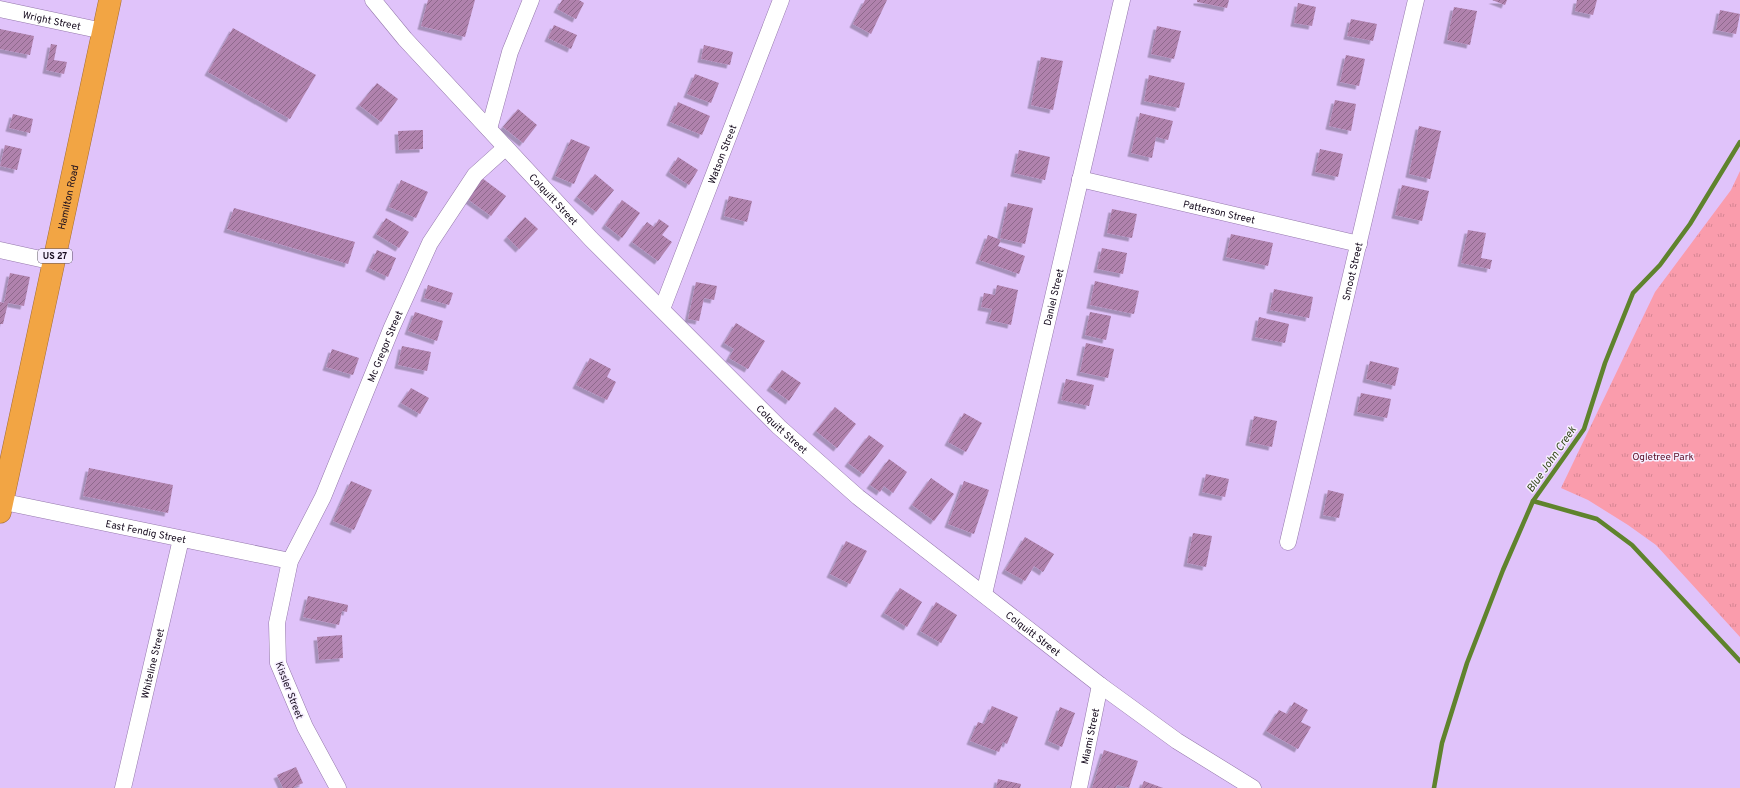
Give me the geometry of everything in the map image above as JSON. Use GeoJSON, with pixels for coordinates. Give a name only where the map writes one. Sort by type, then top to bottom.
{"type":"FeatureCollection","features":[{"type":"Feature","properties":{"kind":"highway","name":"Hamilton Road"},"geometry":{"type":"LineString","coordinates":[[1,505],[110,0]]}},
{"type":"Feature","properties":{"kind":"street","name":"Colquitt Street"},"geometry":{"type":"LineString","coordinates":[[373,0],[405,39],[591,239],[779,427],[858,497],[1100,685],[1177,741],[1253,788]]}},
{"type":"Feature","properties":{"kind":"street"},"geometry":{"type":"LineString","coordinates":[[489,129],[510,52],[531,0]]}},
{"type":"Feature","properties":{"kind":"street","name":"Watson Street"},"geometry":{"type":"LineString","coordinates":[[662,309],[781,0]]}},
{"type":"Feature","properties":{"kind":"street","name":"Daniel Street"},"geometry":{"type":"LineString","coordinates":[[984,594],[1122,0]]}},
{"type":"Feature","properties":{"kind":"street","name":"Smoot Street"},"geometry":{"type":"LineString","coordinates":[[1288,542],[1416,0]]}},
{"type":"Feature","properties":{"kind":"street","name":"Wright Street"},"geometry":{"type":"LineString","coordinates":[[0,9],[103,31]]}},
{"type":"Feature","properties":{"kind":"street","name":"Mc Gregor Street"},"geometry":{"type":"LineString","coordinates":[[290,561],[323,497],[392,327],[430,243],[475,175],[505,148]]}},
{"type":"Feature","properties":{"kind":"street","name":"Patterson Street"},"geometry":{"type":"LineString","coordinates":[[1080,179],[1359,244]]}},
{"type":"Feature","properties":{"kind":"street"},"geometry":{"type":"LineString","coordinates":[[0,250],[54,262]]}},
{"type":"Feature","properties":{"kind":"street","name":"East Fendig Street"},"geometry":{"type":"LineString","coordinates":[[1,505],[290,561]]}},
{"type":"Feature","properties":{"kind":"street","name":"Whiteline Street"},"geometry":{"type":"LineString","coordinates":[[123,788],[181,539]]}},
{"type":"Feature","properties":{"kind":"street","name":"Kissler Street"},"geometry":{"type":"LineString","coordinates":[[290,561],[277,623],[278,663],[305,727],[338,788]]}},
{"type":"Feature","properties":{"kind":"street","name":"Miami Street"},"geometry":{"type":"LineString","coordinates":[[1079,788],[1100,685]]}},
{"type":"Feature","properties":{"kind":"green space","name":"Ogletree Park"},"geometry":{"type":"Polygon","coordinates":[[[1740,171],[1740,637],[1656,545],[1628,525],[1588,500],[1561,488],[1655,292],[1731,190],[1740,171]]]}},
{"type":"Feature","properties":{"kind":"building"},"geometry":{"type":"Polygon","coordinates":[[[428,0],[475,0],[465,37],[421,26],[428,0]]]}},
{"type":"Feature","properties":{"kind":"building"},"geometry":{"type":"Polygon","coordinates":[[[562,0],[579,0],[584,3],[576,19],[557,9],[562,0]]]}},
{"type":"Feature","properties":{"kind":"building"},"geometry":{"type":"Polygon","coordinates":[[[865,0],[887,0],[871,34],[853,24],[865,0]]]}},
{"type":"Feature","properties":{"kind":"building"},"geometry":{"type":"Polygon","coordinates":[[[1197,0],[1229,0],[1227,8],[1197,2],[1197,0]]]}},
{"type":"Feature","properties":{"kind":"building"},"geometry":{"type":"Polygon","coordinates":[[[1492,0],[1507,0],[1505,5],[1492,0]]]}},
{"type":"Feature","properties":{"kind":"building"},"geometry":{"type":"Polygon","coordinates":[[[1577,0],[1597,0],[1593,15],[1575,11],[1577,0]]]}},
{"type":"Feature","properties":{"kind":"building"},"geometry":{"type":"Polygon","coordinates":[[[1298,3],[1316,7],[1312,26],[1294,23],[1298,3]]]}},
{"type":"Feature","properties":{"kind":"building"},"geometry":{"type":"Polygon","coordinates":[[[1454,7],[1477,11],[1470,45],[1447,40],[1454,7]]]}},
{"type":"Feature","properties":{"kind":"building"},"geometry":{"type":"Polygon","coordinates":[[[1720,10],[1740,14],[1736,34],[1716,30],[1720,10]]]}},
{"type":"Feature","properties":{"kind":"building"},"geometry":{"type":"Polygon","coordinates":[[[1351,19],[1377,24],[1373,41],[1347,36],[1351,19]]]}},
{"type":"Feature","properties":{"kind":"building"},"geometry":{"type":"Polygon","coordinates":[[[554,25],[577,35],[571,49],[548,38],[554,25]]]}},
{"type":"Feature","properties":{"kind":"building"},"geometry":{"type":"Polygon","coordinates":[[[1157,26],[1181,31],[1174,59],[1151,54],[1157,26]]]}},
{"type":"Feature","properties":{"kind":"building"},"geometry":{"type":"Polygon","coordinates":[[[233,28],[316,75],[290,119],[208,72],[233,28]]]}},
{"type":"Feature","properties":{"kind":"building"},"geometry":{"type":"Polygon","coordinates":[[[0,29],[34,36],[30,55],[0,49],[0,29]]]}},
{"type":"Feature","properties":{"kind":"building"},"geometry":{"type":"Polygon","coordinates":[[[51,44],[57,45],[54,60],[67,62],[64,74],[46,70],[51,44]]]}},
{"type":"Feature","properties":{"kind":"building"},"geometry":{"type":"Polygon","coordinates":[[[704,45],[733,52],[730,65],[701,59],[704,45]]]}},
{"type":"Feature","properties":{"kind":"building"},"geometry":{"type":"Polygon","coordinates":[[[1346,55],[1365,59],[1359,86],[1340,82],[1346,55]]]}},
{"type":"Feature","properties":{"kind":"building"},"geometry":{"type":"Polygon","coordinates":[[[1041,57],[1063,61],[1053,110],[1031,105],[1041,57]]]}},
{"type":"Feature","properties":{"kind":"building"},"geometry":{"type":"Polygon","coordinates":[[[695,74],[719,83],[711,103],[687,94],[695,74]]]}},
{"type":"Feature","properties":{"kind":"building"},"geometry":{"type":"Polygon","coordinates":[[[1149,75],[1185,83],[1179,108],[1144,101],[1149,75]]]}},
{"type":"Feature","properties":{"kind":"building"},"geometry":{"type":"Polygon","coordinates":[[[377,83],[398,99],[381,122],[359,105],[377,83]]]}},
{"type":"Feature","properties":{"kind":"building"},"geometry":{"type":"Polygon","coordinates":[[[1335,100],[1356,104],[1351,131],[1329,126],[1335,100]]]}},
{"type":"Feature","properties":{"kind":"building"},"geometry":{"type":"Polygon","coordinates":[[[678,102],[710,116],[702,135],[670,122],[678,102]]]}},
{"type":"Feature","properties":{"kind":"building"},"geometry":{"type":"Polygon","coordinates":[[[518,109],[537,125],[523,143],[503,127],[518,109]]]}},
{"type":"Feature","properties":{"kind":"building"},"geometry":{"type":"Polygon","coordinates":[[[1140,113],[1173,121],[1168,140],[1156,137],[1152,158],[1131,153],[1140,113]]]}},
{"type":"Feature","properties":{"kind":"building"},"geometry":{"type":"Polygon","coordinates":[[[13,114],[33,119],[30,133],[9,128],[13,114]]]}},
{"type":"Feature","properties":{"kind":"building"},"geometry":{"type":"Polygon","coordinates":[[[1419,126],[1441,131],[1430,179],[1409,174],[1419,126]]]}},
{"type":"Feature","properties":{"kind":"building"},"geometry":{"type":"Polygon","coordinates":[[[423,130],[423,149],[399,150],[398,131],[423,130]]]}},
{"type":"Feature","properties":{"kind":"building"},"geometry":{"type":"Polygon","coordinates":[[[571,139],[590,147],[574,184],[555,176],[571,139]]]}},
{"type":"Feature","properties":{"kind":"building"},"geometry":{"type":"Polygon","coordinates":[[[5,145],[22,149],[17,170],[0,166],[5,145]]]}},
{"type":"Feature","properties":{"kind":"building"},"geometry":{"type":"Polygon","coordinates":[[[1320,149],[1343,154],[1338,177],[1315,172],[1320,149]]]}},
{"type":"Feature","properties":{"kind":"building"},"geometry":{"type":"Polygon","coordinates":[[[1019,150],[1050,157],[1045,180],[1014,173],[1019,150]]]}},
{"type":"Feature","properties":{"kind":"building"},"geometry":{"type":"Polygon","coordinates":[[[678,157],[698,170],[689,185],[669,172],[678,157]]]}},
{"type":"Feature","properties":{"kind":"building"},"geometry":{"type":"Polygon","coordinates":[[[595,174],[614,190],[596,212],[577,197],[595,174]]]}},
{"type":"Feature","properties":{"kind":"building"},"geometry":{"type":"Polygon","coordinates":[[[482,178],[506,196],[491,216],[466,198],[482,178]]]}},
{"type":"Feature","properties":{"kind":"building"},"geometry":{"type":"Polygon","coordinates":[[[401,180],[428,192],[416,218],[389,207],[401,180]]]}},
{"type":"Feature","properties":{"kind":"building"},"geometry":{"type":"Polygon","coordinates":[[[1402,185],[1429,191],[1422,221],[1395,215],[1402,185]]]}},
{"type":"Feature","properties":{"kind":"building"},"geometry":{"type":"Polygon","coordinates":[[[729,196],[752,201],[747,222],[724,216],[729,196]]]}},
{"type":"Feature","properties":{"kind":"building"},"geometry":{"type":"Polygon","coordinates":[[[622,200],[640,213],[622,238],[605,225],[622,200]]]}},
{"type":"Feature","properties":{"kind":"building"},"geometry":{"type":"Polygon","coordinates":[[[1008,203],[1033,208],[1025,244],[1000,238],[1008,203]]]}},
{"type":"Feature","properties":{"kind":"building"},"geometry":{"type":"Polygon","coordinates":[[[234,208],[355,242],[348,264],[227,229],[234,208]]]}},
{"type":"Feature","properties":{"kind":"building"},"geometry":{"type":"Polygon","coordinates":[[[1112,209],[1137,214],[1132,238],[1107,233],[1112,209]]]}},
{"type":"Feature","properties":{"kind":"building"},"geometry":{"type":"Polygon","coordinates":[[[525,217],[538,229],[519,249],[507,237],[525,217]]]}},
{"type":"Feature","properties":{"kind":"building"},"geometry":{"type":"Polygon","coordinates":[[[386,218],[409,232],[399,248],[376,234],[386,218]]]}},
{"type":"Feature","properties":{"kind":"building"},"geometry":{"type":"Polygon","coordinates":[[[659,219],[669,226],[662,235],[672,242],[658,261],[632,242],[647,222],[654,227],[659,219]]]}},
{"type":"Feature","properties":{"kind":"building"},"geometry":{"type":"Polygon","coordinates":[[[1468,230],[1486,233],[1481,258],[1492,260],[1490,269],[1461,263],[1468,230]]]}},
{"type":"Feature","properties":{"kind":"building"},"geometry":{"type":"Polygon","coordinates":[[[1231,234],[1273,243],[1268,266],[1226,257],[1231,234]]]}},
{"type":"Feature","properties":{"kind":"building"},"geometry":{"type":"Polygon","coordinates":[[[988,235],[1001,240],[998,246],[1025,256],[1019,274],[979,260],[988,235]]]}},
{"type":"Feature","properties":{"kind":"building"},"geometry":{"type":"Polygon","coordinates":[[[1102,248],[1127,253],[1123,274],[1097,269],[1102,248]]]}},
{"type":"Feature","properties":{"kind":"building"},"geometry":{"type":"Polygon","coordinates":[[[377,250],[396,258],[388,277],[369,268],[377,250]]]}},
{"type":"Feature","properties":{"kind":"building"},"geometry":{"type":"Polygon","coordinates":[[[10,273],[30,277],[24,306],[8,303],[3,324],[0,324],[0,302],[4,303],[10,273]]]}},
{"type":"Feature","properties":{"kind":"building"},"geometry":{"type":"Polygon","coordinates":[[[1095,281],[1139,291],[1134,314],[1090,305],[1095,281]]]}},
{"type":"Feature","properties":{"kind":"building"},"geometry":{"type":"Polygon","coordinates":[[[696,282],[717,286],[714,300],[704,298],[699,321],[688,319],[696,282]]]}},
{"type":"Feature","properties":{"kind":"building"},"geometry":{"type":"Polygon","coordinates":[[[428,285],[453,293],[449,305],[424,298],[428,285]]]}},
{"type":"Feature","properties":{"kind":"building"},"geometry":{"type":"Polygon","coordinates":[[[997,285],[1018,290],[1011,325],[989,320],[992,309],[981,307],[984,293],[995,295],[997,285]]]}},
{"type":"Feature","properties":{"kind":"building"},"geometry":{"type":"Polygon","coordinates":[[[1274,289],[1313,297],[1309,318],[1270,310],[1274,289]]]}},
{"type":"Feature","properties":{"kind":"building"},"geometry":{"type":"Polygon","coordinates":[[[415,312],[443,321],[437,341],[408,331],[415,312]]]}},
{"type":"Feature","properties":{"kind":"building"},"geometry":{"type":"Polygon","coordinates":[[[1090,312],[1111,316],[1106,340],[1085,335],[1090,312]]]}},
{"type":"Feature","properties":{"kind":"building"},"geometry":{"type":"Polygon","coordinates":[[[1259,317],[1289,324],[1285,343],[1255,337],[1259,317]]]}},
{"type":"Feature","properties":{"kind":"building"},"geometry":{"type":"Polygon","coordinates":[[[736,323],[765,341],[748,369],[729,358],[734,349],[724,343],[736,323]]]}},
{"type":"Feature","properties":{"kind":"building"},"geometry":{"type":"Polygon","coordinates":[[[1086,343],[1114,349],[1108,378],[1080,372],[1086,343]]]}},
{"type":"Feature","properties":{"kind":"building"},"geometry":{"type":"Polygon","coordinates":[[[402,346],[431,352],[427,371],[398,365],[402,346]]]}},
{"type":"Feature","properties":{"kind":"building"},"geometry":{"type":"Polygon","coordinates":[[[332,349],[359,358],[353,375],[326,367],[332,349]]]}},
{"type":"Feature","properties":{"kind":"building"},"geometry":{"type":"Polygon","coordinates":[[[590,358],[611,369],[607,377],[616,382],[607,400],[576,385],[590,358]]]}},
{"type":"Feature","properties":{"kind":"building"},"geometry":{"type":"Polygon","coordinates":[[[1370,361],[1399,368],[1395,386],[1366,379],[1370,361]]]}},
{"type":"Feature","properties":{"kind":"building"},"geometry":{"type":"Polygon","coordinates":[[[782,370],[801,383],[789,401],[770,387],[782,370]]]}},
{"type":"Feature","properties":{"kind":"building"},"geometry":{"type":"Polygon","coordinates":[[[1066,379],[1094,385],[1089,406],[1061,400],[1066,379]]]}},
{"type":"Feature","properties":{"kind":"building"},"geometry":{"type":"Polygon","coordinates":[[[411,388],[429,398],[420,414],[401,403],[411,388]]]}},
{"type":"Feature","properties":{"kind":"building"},"geometry":{"type":"Polygon","coordinates":[[[1361,393],[1391,399],[1387,418],[1357,412],[1361,393]]]}},
{"type":"Feature","properties":{"kind":"building"},"geometry":{"type":"Polygon","coordinates":[[[835,407],[856,424],[837,448],[816,431],[835,407]]]}},
{"type":"Feature","properties":{"kind":"building"},"geometry":{"type":"Polygon","coordinates":[[[964,413],[982,423],[966,452],[948,442],[964,413]]]}},
{"type":"Feature","properties":{"kind":"building"},"geometry":{"type":"Polygon","coordinates":[[[1254,416],[1277,421],[1272,447],[1249,442],[1254,416]]]}},
{"type":"Feature","properties":{"kind":"building"},"geometry":{"type":"Polygon","coordinates":[[[869,435],[884,446],[863,474],[848,463],[869,435]]]}},
{"type":"Feature","properties":{"kind":"building"},"geometry":{"type":"Polygon","coordinates":[[[889,459],[907,472],[893,493],[884,486],[880,492],[870,485],[889,459]]]}},
{"type":"Feature","properties":{"kind":"building"},"geometry":{"type":"Polygon","coordinates":[[[89,468],[173,485],[168,513],[83,496],[89,468]]]}},
{"type":"Feature","properties":{"kind":"building"},"geometry":{"type":"Polygon","coordinates":[[[1206,474],[1229,479],[1225,497],[1202,492],[1206,474]]]}},
{"type":"Feature","properties":{"kind":"building"},"geometry":{"type":"Polygon","coordinates":[[[931,478],[954,494],[934,521],[912,505],[931,478]]]}},
{"type":"Feature","properties":{"kind":"building"},"geometry":{"type":"Polygon","coordinates":[[[351,481],[372,490],[354,530],[333,521],[351,481]]]}},
{"type":"Feature","properties":{"kind":"building"},"geometry":{"type":"Polygon","coordinates":[[[964,481],[989,490],[974,534],[948,524],[964,481]]]}},
{"type":"Feature","properties":{"kind":"building"},"geometry":{"type":"Polygon","coordinates":[[[1328,490],[1344,494],[1339,518],[1323,515],[1328,490]]]}},
{"type":"Feature","properties":{"kind":"building"},"geometry":{"type":"Polygon","coordinates":[[[1193,533],[1212,536],[1206,567],[1187,563],[1193,533]]]}},
{"type":"Feature","properties":{"kind":"building"},"geometry":{"type":"Polygon","coordinates":[[[1025,537],[1054,554],[1043,572],[1034,566],[1025,581],[1005,570],[1025,537]]]}},
{"type":"Feature","properties":{"kind":"building"},"geometry":{"type":"Polygon","coordinates":[[[846,541],[867,551],[850,584],[830,574],[846,541]]]}},
{"type":"Feature","properties":{"kind":"building"},"geometry":{"type":"Polygon","coordinates":[[[900,588],[922,602],[907,627],[884,613],[900,588]]]}},
{"type":"Feature","properties":{"kind":"building"},"geometry":{"type":"Polygon","coordinates":[[[308,596],[348,605],[347,612],[342,611],[339,625],[303,617],[308,596]]]}},
{"type":"Feature","properties":{"kind":"building"},"geometry":{"type":"Polygon","coordinates":[[[936,602],[957,615],[941,643],[920,631],[936,602]]]}},
{"type":"Feature","properties":{"kind":"building"},"geometry":{"type":"Polygon","coordinates":[[[342,635],[343,658],[319,660],[317,637],[342,635]]]}},
{"type":"Feature","properties":{"kind":"building"},"geometry":{"type":"Polygon","coordinates":[[[1294,702],[1308,710],[1301,722],[1311,727],[1298,749],[1266,731],[1279,710],[1287,714],[1294,702]]]}},
{"type":"Feature","properties":{"kind":"building"},"geometry":{"type":"Polygon","coordinates":[[[992,706],[1018,717],[1007,744],[1003,742],[999,752],[970,741],[978,722],[984,724],[992,706]]]}},
{"type":"Feature","properties":{"kind":"building"},"geometry":{"type":"Polygon","coordinates":[[[1060,707],[1075,713],[1062,747],[1048,741],[1060,707]]]}},
{"type":"Feature","properties":{"kind":"building"},"geometry":{"type":"Polygon","coordinates":[[[1104,750],[1138,761],[1129,788],[1117,785],[1116,788],[1092,788],[1104,750]]]}},
{"type":"Feature","properties":{"kind":"building"},"geometry":{"type":"Polygon","coordinates":[[[296,767],[303,783],[294,788],[283,788],[277,775],[296,767]]]}},
{"type":"Feature","properties":{"kind":"building"},"geometry":{"type":"Polygon","coordinates":[[[998,779],[1021,784],[1020,788],[996,788],[998,779]]]}},
{"type":"Feature","properties":{"kind":"building"},"geometry":{"type":"Polygon","coordinates":[[[1144,781],[1163,788],[1141,788],[1144,781]]]}},
{"type":"Feature","properties":{"kind":"waterway","name":"Blue John Creek"},"geometry":{"type":"LineString","coordinates":[[1434,788],[1442,743],[1467,663],[1503,570],[1533,501],[1584,429],[1605,363],[1633,293],[1660,265],[1690,224],[1740,142]]}},
{"type":"Feature","properties":{"kind":"waterway"},"geometry":{"type":"LineString","coordinates":[[1533,501],[1597,519],[1632,545],[1740,661]]}}]}
